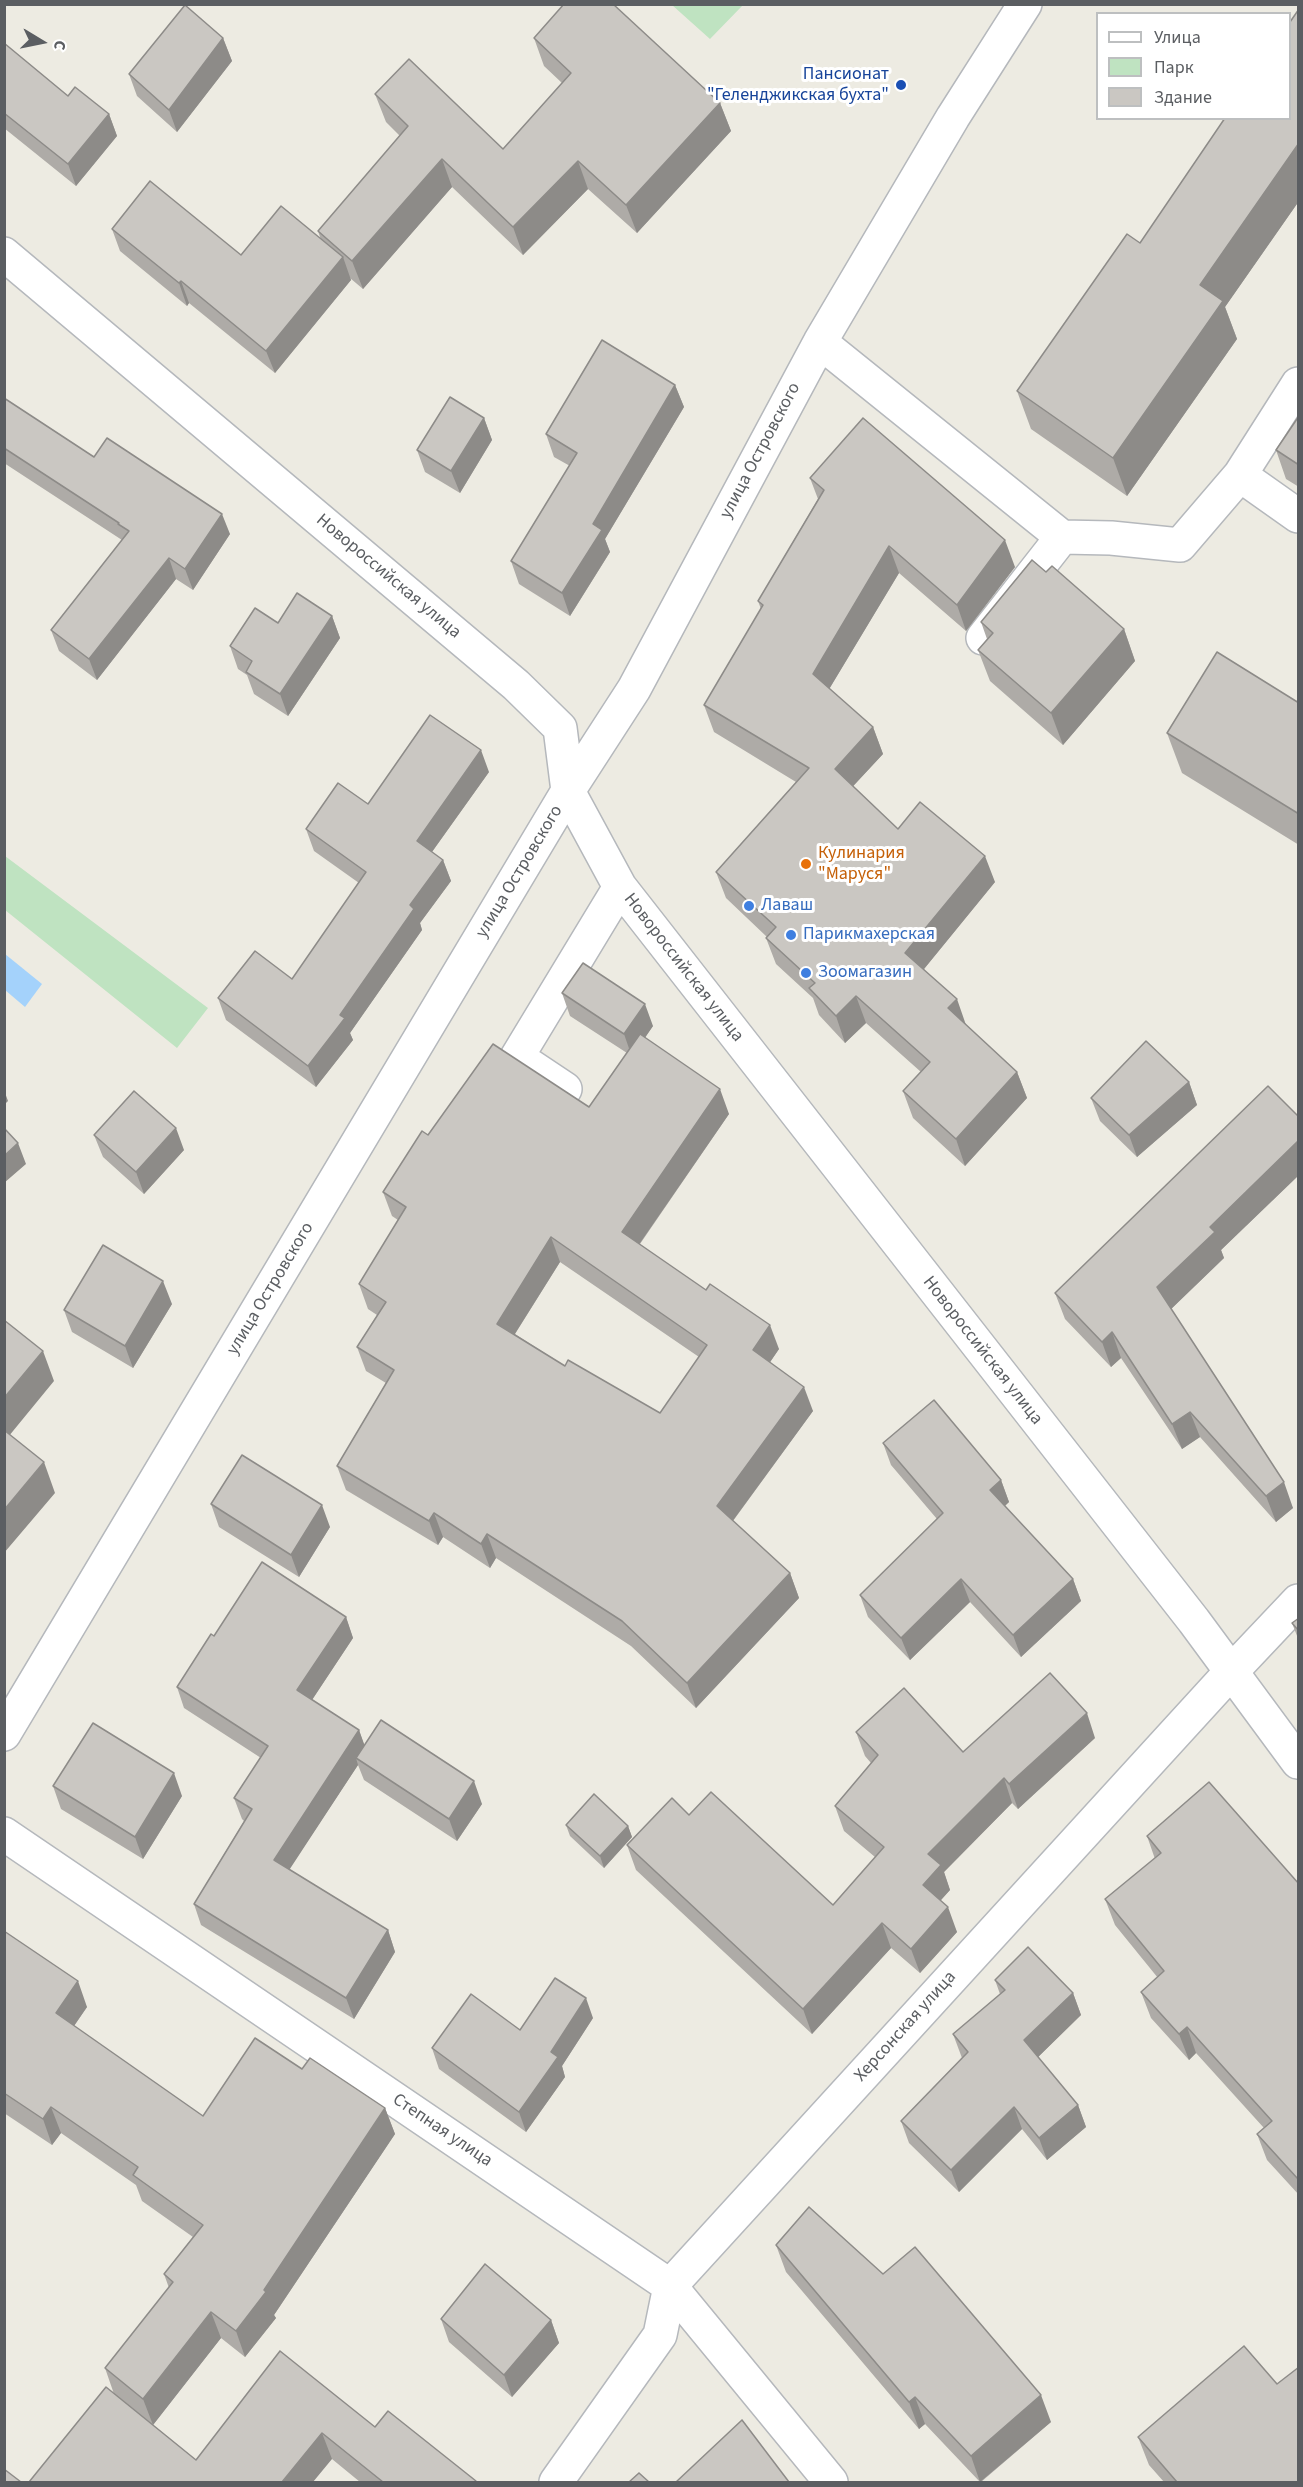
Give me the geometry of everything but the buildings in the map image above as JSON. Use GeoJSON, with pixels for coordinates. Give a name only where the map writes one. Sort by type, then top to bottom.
{"type":"FeatureCollection","features":[{"type":"Feature","properties":{"kind":"street","name":"улица Островского"},"geometry":{"type":"LineString","coordinates":[[4,1734],[568,791],[634,689],[820,342],[953,117],[1025,4]]}},
{"type":"Feature","properties":{"kind":"street","name":"Новороссийская улица"},"geometry":{"type":"LineString","coordinates":[[4,254],[516,685],[560,728],[568,791],[620,887],[1194,1621],[1299,1762]]}},
{"type":"Feature","properties":{"kind":"street"},"geometry":{"type":"LineString","coordinates":[[820,342],[1062,537],[1111,538],[1180,545],[1240,475],[1299,384]]}},
{"type":"Feature","properties":{"kind":"street"},"geometry":{"type":"LineString","coordinates":[[1240,475],[1299,516]]}},
{"type":"Feature","properties":{"kind":"street"},"geometry":{"type":"LineString","coordinates":[[983,638],[1062,537]]}},
{"type":"Feature","properties":{"kind":"street"},"geometry":{"type":"LineString","coordinates":[[565,1089],[517,1057],[620,887]]}},
{"type":"Feature","properties":{"kind":"street","name":"Херсонская улица"},"geometry":{"type":"LineString","coordinates":[[670,2286],[1230,1672],[1299,1601]]}},
{"type":"Feature","properties":{"kind":"street","name":"Степная улица"},"geometry":{"type":"LineString","coordinates":[[4,1834],[670,2286],[831,2482]]}},
{"type":"Feature","properties":{"kind":"street"},"geometry":{"type":"LineString","coordinates":[[556,2482],[660,2334],[670,2286]]}},
{"type":"Feature","properties":{"kind":"green space"},"geometry":{"type":"Polygon","coordinates":[[[672,5],[743,5],[710,39],[672,5]]]}},
{"type":"Feature","properties":{"kind":"green space"},"geometry":{"type":"Polygon","coordinates":[[[5,856],[208,1008],[177,1048],[5,910],[5,856]]]}},
{"type":"Feature","properties":{"kind":"water"},"geometry":{"type":"Polygon","coordinates":[[[5,954],[42,984],[25,1007],[5,990],[5,954]]]}},
{"type":"Feature","properties":{"kind":"place","name":"Пансионат \"Геленджикская бухта\""},"geometry":{"type":"Point","coordinates":[901,85]}},
{"type":"Feature","properties":{"kind":"place","name":"Кулинария \"Маруся\""},"geometry":{"type":"Point","coordinates":[806,864]}},
{"type":"Feature","properties":{"kind":"place","name":"Лаваш"},"geometry":{"type":"Point","coordinates":[749,906]}},
{"type":"Feature","properties":{"kind":"place","name":"Парикмахерская"},"geometry":{"type":"Point","coordinates":[791,935]}},
{"type":"Feature","properties":{"kind":"place","name":"Зоомагазин"},"geometry":{"type":"Point","coordinates":[806,973]}}]}
